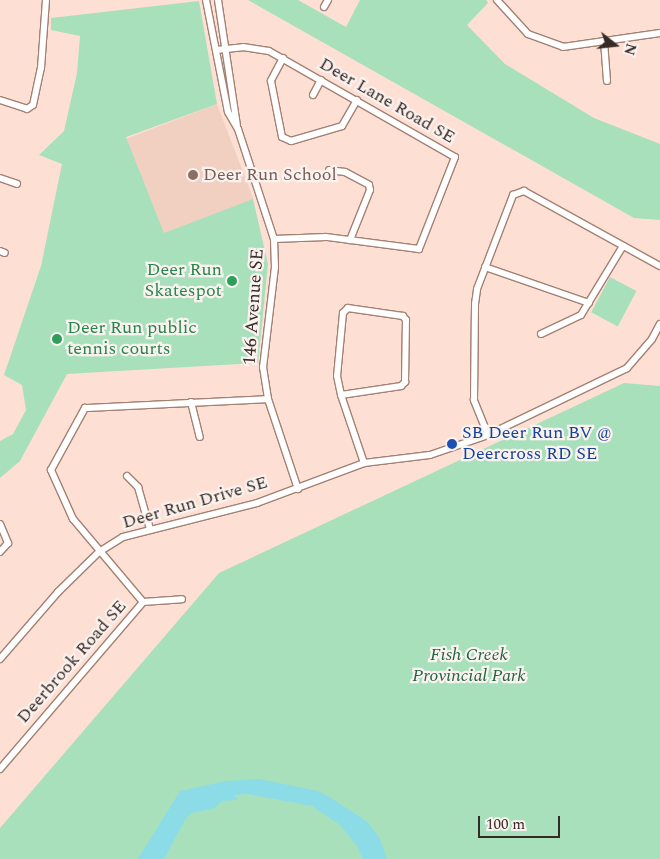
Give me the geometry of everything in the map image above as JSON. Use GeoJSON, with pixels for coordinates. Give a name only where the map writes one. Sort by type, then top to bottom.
{"type":"FeatureCollection","features":[{"type":"Feature","properties":{"kind":"street"},"geometry":{"type":"LineString","coordinates":[[0,100],[27,109],[33,105],[41,68],[46,0]]}},
{"type":"Feature","properties":{"kind":"street","name":"146 Avenue SE"},"geometry":{"type":"LineString","coordinates":[[206,0],[228,112],[238,129]]}},
{"type":"Feature","properties":{"kind":"street","name":"146 Avenue SE"},"geometry":{"type":"LineString","coordinates":[[218,0],[238,129],[274,239],[275,267],[263,367],[268,399],[298,489]]}},
{"type":"Feature","properties":{"kind":"street"},"geometry":{"type":"LineString","coordinates":[[324,7],[328,0]]}},
{"type":"Feature","properties":{"kind":"street"},"geometry":{"type":"LineString","coordinates":[[497,0],[528,34],[563,46],[660,33]]}},
{"type":"Feature","properties":{"kind":"street"},"geometry":{"type":"LineString","coordinates":[[604,42],[607,81]]}},
{"type":"Feature","properties":{"kind":"street","name":"Deer Lane Road SE"},"geometry":{"type":"LineString","coordinates":[[216,50],[226,48],[257,49],[283,58],[455,158],[419,249],[305,236],[274,239]]}},
{"type":"Feature","properties":{"kind":"street"},"geometry":{"type":"LineString","coordinates":[[283,58],[271,81],[282,137],[291,141],[342,126],[357,100]]}},
{"type":"Feature","properties":{"kind":"street"},"geometry":{"type":"LineString","coordinates":[[313,95],[321,80]]}},
{"type":"Feature","properties":{"kind":"street"},"geometry":{"type":"LineString","coordinates":[[329,170],[345,172],[369,185],[370,190],[350,240]]}},
{"type":"Feature","properties":{"kind":"street"},"geometry":{"type":"LineString","coordinates":[[0,178],[17,184]]}},
{"type":"Feature","properties":{"kind":"street"},"geometry":{"type":"LineString","coordinates":[[488,435],[474,400],[475,304],[485,267],[513,195],[524,191],[660,266]]}},
{"type":"Feature","properties":{"kind":"street"},"geometry":{"type":"LineString","coordinates":[[542,334],[581,315],[622,246]]}},
{"type":"Feature","properties":{"kind":"street"},"geometry":{"type":"LineString","coordinates":[[485,267],[589,302]]}},
{"type":"Feature","properties":{"kind":"street"},"geometry":{"type":"LineString","coordinates":[[341,395],[401,386],[405,382],[406,320],[403,316],[348,308],[343,313],[337,376],[341,395],[364,463]]}},
{"type":"Feature","properties":{"kind":"street","name":"Deer Run Drive SE"},"geometry":{"type":"LineString","coordinates":[[0,659],[58,592],[98,552],[123,537],[256,504],[364,463],[430,455],[488,435],[627,368],[652,340],[660,324]]}},
{"type":"Feature","properties":{"kind":"street"},"geometry":{"type":"LineString","coordinates":[[652,340],[660,341]]}},
{"type":"Feature","properties":{"kind":"street"},"geometry":{"type":"LineString","coordinates":[[200,437],[191,402],[268,399]]}},
{"type":"Feature","properties":{"kind":"street","name":"Deerbrook Road SE"},"geometry":{"type":"LineString","coordinates":[[0,769],[143,602],[98,552],[73,519],[51,470],[85,408],[191,402]]}},
{"type":"Feature","properties":{"kind":"street"},"geometry":{"type":"LineString","coordinates":[[127,476],[138,487],[150,529]]}},
{"type":"Feature","properties":{"kind":"street"},"geometry":{"type":"LineString","coordinates":[[0,524],[8,543],[0,552]]}},
{"type":"Feature","properties":{"kind":"street"},"geometry":{"type":"LineString","coordinates":[[143,602],[182,599]]}},
{"type":"Feature","properties":{"kind":"shaded area","name":"Deer Run School"},"geometry":{"type":"Polygon","coordinates":[[[217,104],[254,199],[163,234],[126,139],[217,104]]]}},
{"type":"Feature","properties":{"kind":"green space"},"geometry":{"type":"Polygon","coordinates":[[[248,0],[298,0],[346,27],[360,0],[486,0],[488,3],[467,25],[505,64],[594,118],[660,144],[660,220],[634,218],[248,0]]]}},
{"type":"Feature","properties":{"kind":"green space"},"geometry":{"type":"Polygon","coordinates":[[[199,1],[217,104],[126,137],[164,233],[253,199],[268,264],[258,363],[67,374],[20,461],[0,478],[0,441],[13,434],[26,410],[22,385],[4,375],[41,266],[62,164],[39,155],[64,131],[77,73],[80,36],[51,30],[51,18],[199,1]]]}},
{"type":"Feature","properties":{"kind":"green space"},"geometry":{"type":"Polygon","coordinates":[[[610,277],[636,291],[618,326],[591,312],[610,277]]]}},
{"type":"Feature","properties":{"kind":"green space","name":"Fish Creek Provincial Park"},"geometry":{"type":"Polygon","coordinates":[[[624,383],[660,386],[660,859],[0,859],[0,828],[219,573],[624,383]]]}},
{"type":"Feature","properties":{"kind":"water"},"geometry":{"type":"Polygon","coordinates":[[[259,779],[318,791],[331,798],[368,822],[380,839],[387,859],[363,859],[357,846],[340,825],[312,806],[247,794],[234,795],[238,799],[222,801],[215,808],[192,813],[186,818],[164,859],[138,859],[180,791],[226,781],[259,779]]]}},
{"type":"Feature","properties":{"kind":"place","name":"Deer Run School"},"geometry":{"type":"Point","coordinates":[193,175]}},
{"type":"Feature","properties":{"kind":"place","name":"Deer Run Skatespot"},"geometry":{"type":"Point","coordinates":[232,281]}},
{"type":"Feature","properties":{"kind":"place","name":"Deer Run public tennis courts"},"geometry":{"type":"Point","coordinates":[57,339]}},
{"type":"Feature","properties":{"kind":"place","name":"SB Deer Run BV @ Deercross RD SE"},"geometry":{"type":"Point","coordinates":[452,444]}}]}
